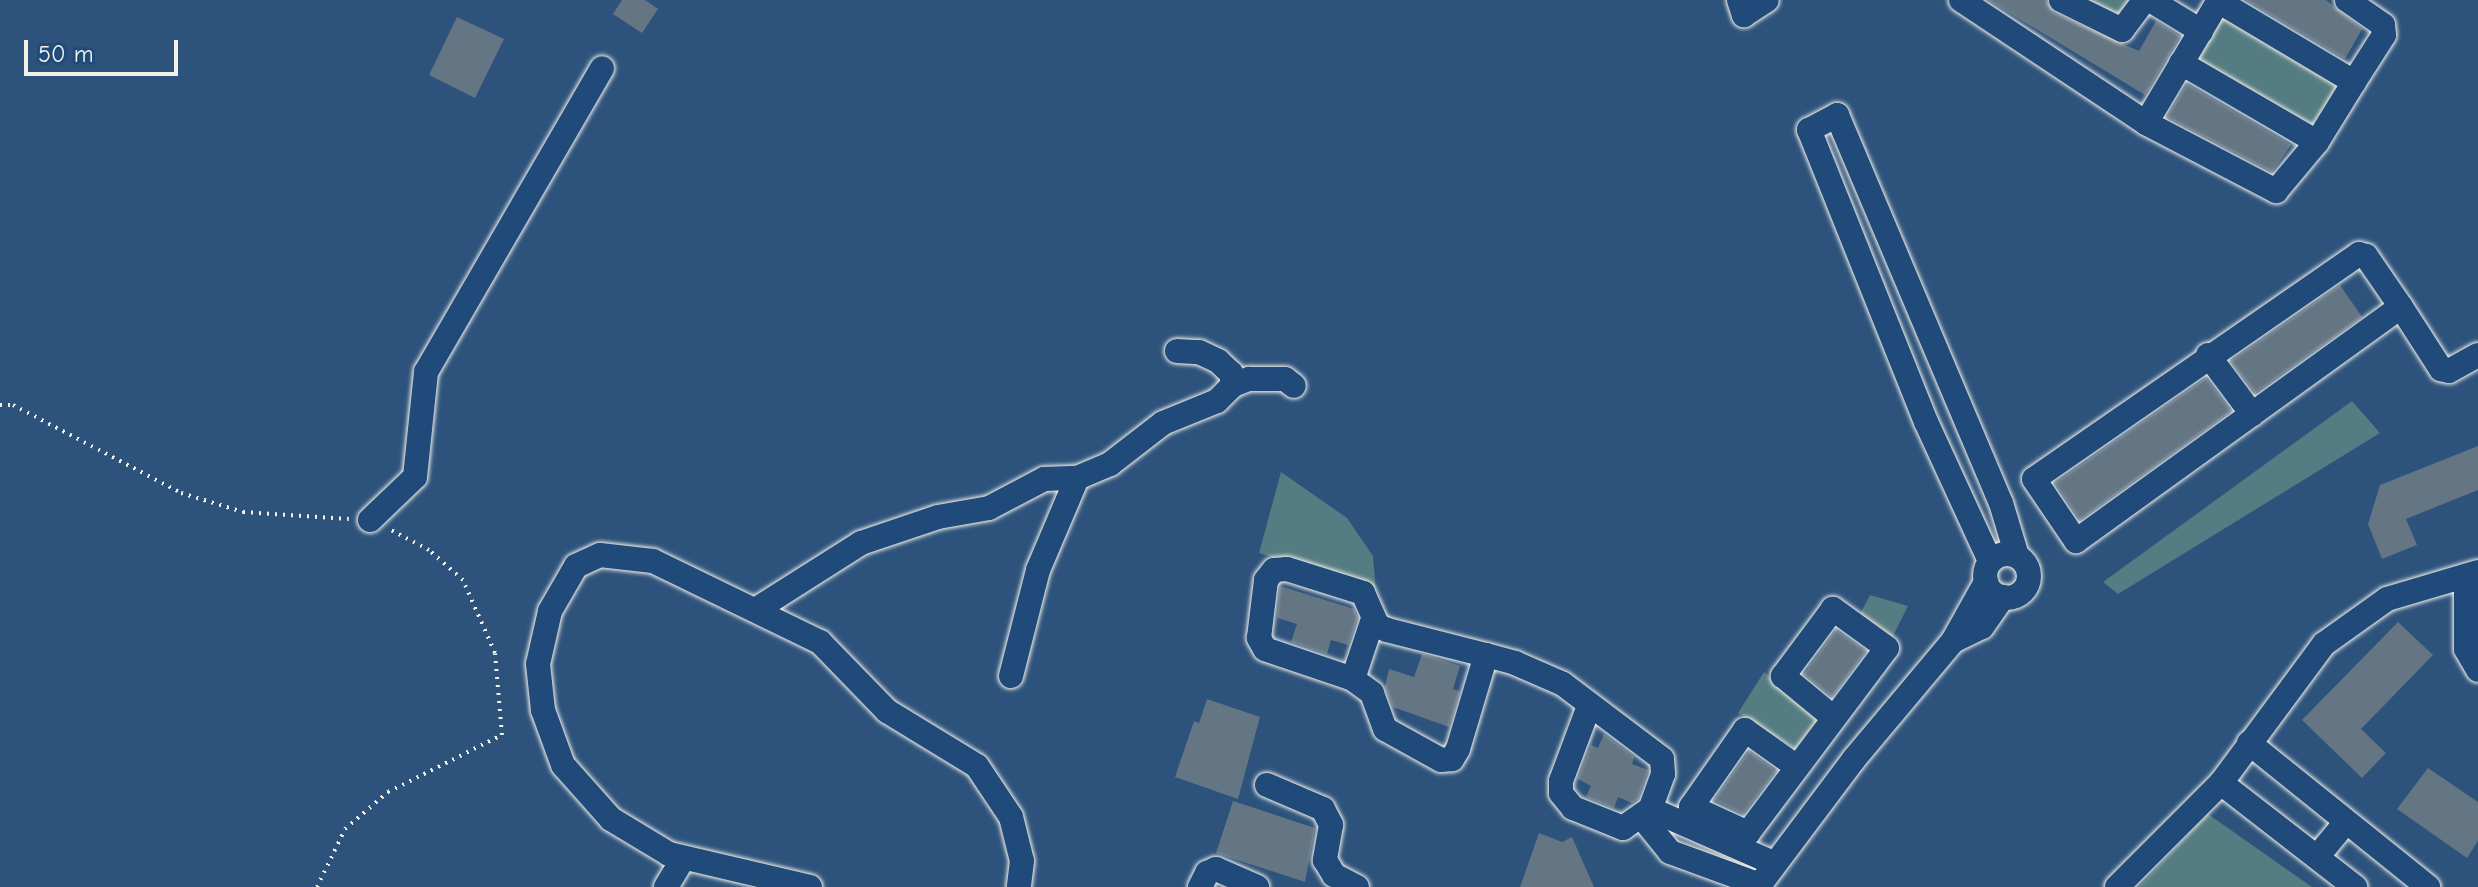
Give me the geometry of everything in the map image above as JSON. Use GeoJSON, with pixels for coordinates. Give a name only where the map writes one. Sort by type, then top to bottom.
{"type":"FeatureCollection","features":[{"type":"Feature","properties":{"kind":"street"},"geometry":{"type":"LineString","coordinates":[[1739,0],[1744,15],[1767,0]]}},
{"type":"Feature","properties":{"kind":"street"},"geometry":{"type":"LineString","coordinates":[[1961,0],[2146,123],[2276,191],[2317,142],[2384,35],[2383,25],[2347,0]]}},
{"type":"Feature","properties":{"kind":"street"},"geometry":{"type":"LineString","coordinates":[[2061,0],[2112,29],[2122,30],[2148,0],[2201,31]]}},
{"type":"Feature","properties":{"kind":"street"},"geometry":{"type":"LineString","coordinates":[[2146,123],[2218,0],[2354,82]]}},
{"type":"Feature","properties":{"kind":"street"},"geometry":{"type":"LineString","coordinates":[[2181,63],[2317,142]]}},
{"type":"Feature","properties":{"kind":"street"},"geometry":{"type":"LineString","coordinates":[[370,520],[415,477],[426,372],[602,68]]}},
{"type":"Feature","properties":{"kind":"street"},"geometry":{"type":"LineString","coordinates":[[1837,115],[2001,503],[2017,556],[2026,566],[2028,580],[2022,592],[1993,580],[1809,130],[1837,115]]}},
{"type":"Feature","properties":{"kind":"street"},"geometry":{"type":"LineString","coordinates":[[2401,307],[2073,540],[2034,477],[2361,253],[2401,307],[2441,369],[2449,371],[2478,355]]}},
{"type":"Feature","properties":{"kind":"street"},"geometry":{"type":"LineString","coordinates":[[1177,351],[1199,352],[1218,361],[1231,373],[1233,385]]}},
{"type":"Feature","properties":{"kind":"street"},"geometry":{"type":"LineString","coordinates":[[2208,355],[2252,414]]}},
{"type":"Feature","properties":{"kind":"street"},"geometry":{"type":"LineString","coordinates":[[757,609],[861,543],[938,517],[989,508],[1044,479],[1077,478],[1110,464],[1163,423],[1217,401],[1233,385],[1249,379],[1285,379],[1294,386]]}},
{"type":"Feature","properties":{"kind":"street"},"geometry":{"type":"LineString","coordinates":[[1011,676],[1038,570],[1077,478]]}},
{"type":"Feature","properties":{"kind":"street"},"geometry":{"type":"LineString","coordinates":[[1646,812],[1670,852],[1759,886],[1773,863],[1854,759],[1953,641],[1993,580],[2004,554],[2017,556]]}},
{"type":"Feature","properties":{"kind":"street"},"geometry":{"type":"LineString","coordinates":[[810,887],[713,877],[611,819],[563,765],[543,710],[538,664],[550,611],[576,566],[600,555],[653,561],[820,642],[887,711],[977,766],[1011,817],[1022,861],[1019,887]]}},
{"type":"Feature","properties":{"kind":"street"},"geometry":{"type":"LineString","coordinates":[[1486,655],[1458,749],[1447,761],[1385,729],[1372,693],[1353,679],[1261,644],[1266,580],[1274,570],[1287,569],[1363,593],[1373,619],[1387,630],[1486,655],[1563,684],[1589,706],[1658,752],[1663,774],[1646,812],[1623,828],[1573,808],[1561,793],[1561,781],[1589,706]]}},
{"type":"Feature","properties":{"kind":"street"},"geometry":{"type":"LineString","coordinates":[[2117,887],[2221,783],[2324,644],[2387,599],[2472,574],[2466,649],[2478,670]]}},
{"type":"Feature","properties":{"kind":"street"},"geometry":{"type":"LineString","coordinates":[[1797,767],[1745,730],[1691,807],[1748,833],[1797,767],[1828,727],[1887,648],[1833,609],[1783,676],[1828,727],[1854,759]]}},
{"type":"Feature","properties":{"kind":"street"},"geometry":{"type":"LineString","coordinates":[[1353,679],[1373,619]]}},
{"type":"Feature","properties":{"kind":"street"},"geometry":{"type":"LineString","coordinates":[[2249,743],[2428,887]]}},
{"type":"Feature","properties":{"kind":"street"},"geometry":{"type":"LineString","coordinates":[[2221,783],[2355,887]]}},
{"type":"Feature","properties":{"kind":"street"},"geometry":{"type":"LineString","coordinates":[[1267,785],[1323,809],[1331,825],[1325,860],[1334,875],[1357,887]]}},
{"type":"Feature","properties":{"kind":"street"},"geometry":{"type":"LineString","coordinates":[[1646,812],[1773,863]]}},
{"type":"Feature","properties":{"kind":"street"},"geometry":{"type":"LineString","coordinates":[[1757,821],[1789,842]]}},
{"type":"Feature","properties":{"kind":"street"},"geometry":{"type":"LineString","coordinates":[[2317,857],[2346,822]]}},
{"type":"Feature","properties":{"kind":"street"},"geometry":{"type":"LineString","coordinates":[[666,887],[683,859]]}},
{"type":"Feature","properties":{"kind":"street"},"geometry":{"type":"LineString","coordinates":[[1200,887],[1207,873],[1216,869],[1257,887]]}},
{"type":"Feature","properties":{"kind":"path"},"geometry":{"type":"LineString","coordinates":[[0,405],[13,405],[181,493],[243,512],[370,520],[429,550],[463,580],[495,653],[502,735],[388,792],[345,829],[317,887]]}},
{"type":"Feature","properties":{"kind":"green space"},"geometry":{"type":"Polygon","coordinates":[[[2086,0],[2138,0],[2124,23],[2086,0]]]}},
{"type":"Feature","properties":{"kind":"green space"},"geometry":{"type":"Polygon","coordinates":[[[2224,12],[2339,83],[2313,125],[2196,60],[2224,12]]]}},
{"type":"Feature","properties":{"kind":"green space"},"geometry":{"type":"Polygon","coordinates":[[[2352,401],[2380,433],[2118,594],[2103,582],[2352,401]]]}},
{"type":"Feature","properties":{"kind":"green space"},"geometry":{"type":"Polygon","coordinates":[[[1281,472],[1347,518],[1373,556],[1376,592],[1259,553],[1281,472]]]}},
{"type":"Feature","properties":{"kind":"green space"},"geometry":{"type":"Polygon","coordinates":[[[1870,595],[1908,606],[1892,638],[1857,620],[1870,595]]]}},
{"type":"Feature","properties":{"kind":"green space"},"geometry":{"type":"Polygon","coordinates":[[[1764,672],[1822,719],[1801,752],[1738,713],[1764,672]]]}},
{"type":"Feature","properties":{"kind":"green space"},"geometry":{"type":"Polygon","coordinates":[[[2208,814],[2312,887],[2139,887],[2208,814]]]}},
{"type":"Feature","properties":{"kind":"building"},"geometry":{"type":"Polygon","coordinates":[[[622,0],[645,0],[658,9],[642,33],[613,14],[622,0]]]}},
{"type":"Feature","properties":{"kind":"building"},"geometry":{"type":"Polygon","coordinates":[[[1988,0],[2046,0],[2054,13],[2139,51],[2156,21],[2180,36],[2145,95],[1988,0]]]}},
{"type":"Feature","properties":{"kind":"building"},"geometry":{"type":"Polygon","coordinates":[[[2246,0],[2326,0],[2362,29],[2345,59],[2246,0]]]}},
{"type":"Feature","properties":{"kind":"building"},"geometry":{"type":"Polygon","coordinates":[[[457,17],[504,39],[475,98],[429,75],[457,17]]]}},
{"type":"Feature","properties":{"kind":"building"},"geometry":{"type":"Polygon","coordinates":[[[2187,84],[2291,145],[2272,172],[2167,117],[2187,84]]]}},
{"type":"Feature","properties":{"kind":"building"},"geometry":{"type":"Polygon","coordinates":[[[2340,285],[2362,317],[2255,393],[2231,361],[2340,285]]]}},
{"type":"Feature","properties":{"kind":"building"},"geometry":{"type":"Polygon","coordinates":[[[2206,378],[2231,411],[2080,520],[2055,483],[2206,378]]]}},
{"type":"Feature","properties":{"kind":"building"},"geometry":{"type":"Polygon","coordinates":[[[2478,446],[2478,490],[2406,519],[2417,545],[2382,559],[2368,524],[2380,485],[2478,446]]]}},
{"type":"Feature","properties":{"kind":"building"},"geometry":{"type":"Polygon","coordinates":[[[1280,586],[1354,609],[1358,618],[1348,645],[1331,640],[1327,654],[1291,642],[1297,624],[1277,618],[1280,586]]]}},
{"type":"Feature","properties":{"kind":"building"},"geometry":{"type":"Polygon","coordinates":[[[2398,622],[2433,655],[2361,729],[2386,753],[2362,778],[2302,720],[2398,622]]]}},
{"type":"Feature","properties":{"kind":"building"},"geometry":{"type":"Polygon","coordinates":[[[1836,630],[1866,651],[1832,697],[1804,674],[1836,630]]]}},
{"type":"Feature","properties":{"kind":"building"},"geometry":{"type":"Polygon","coordinates":[[[1422,654],[1460,666],[1453,689],[1460,691],[1449,727],[1393,707],[1385,687],[1389,669],[1414,677],[1422,654]]]}},
{"type":"Feature","properties":{"kind":"building"},"geometry":{"type":"Polygon","coordinates":[[[1207,699],[1260,717],[1238,799],[1175,777],[1194,721],[1199,723],[1207,699]]]}},
{"type":"Feature","properties":{"kind":"building"},"geometry":{"type":"Polygon","coordinates":[[[1604,734],[1634,757],[1632,764],[1648,770],[1638,799],[1632,803],[1618,797],[1614,808],[1586,797],[1591,786],[1578,779],[1591,745],[1598,748],[1604,734]]]}},
{"type":"Feature","properties":{"kind":"building"},"geometry":{"type":"Polygon","coordinates":[[[1749,751],[1776,771],[1743,814],[1714,800],[1749,751]]]}},
{"type":"Feature","properties":{"kind":"building"},"geometry":{"type":"Polygon","coordinates":[[[2428,768],[2478,802],[2478,841],[2467,858],[2397,809],[2428,768]]]}},
{"type":"Feature","properties":{"kind":"building"},"geometry":{"type":"Polygon","coordinates":[[[1233,801],[1315,828],[1305,882],[1216,853],[1233,801]]]}},
{"type":"Feature","properties":{"kind":"building"},"geometry":{"type":"Polygon","coordinates":[[[1539,833],[1562,842],[1572,837],[1594,887],[1520,887],[1539,833]]]}}]}
